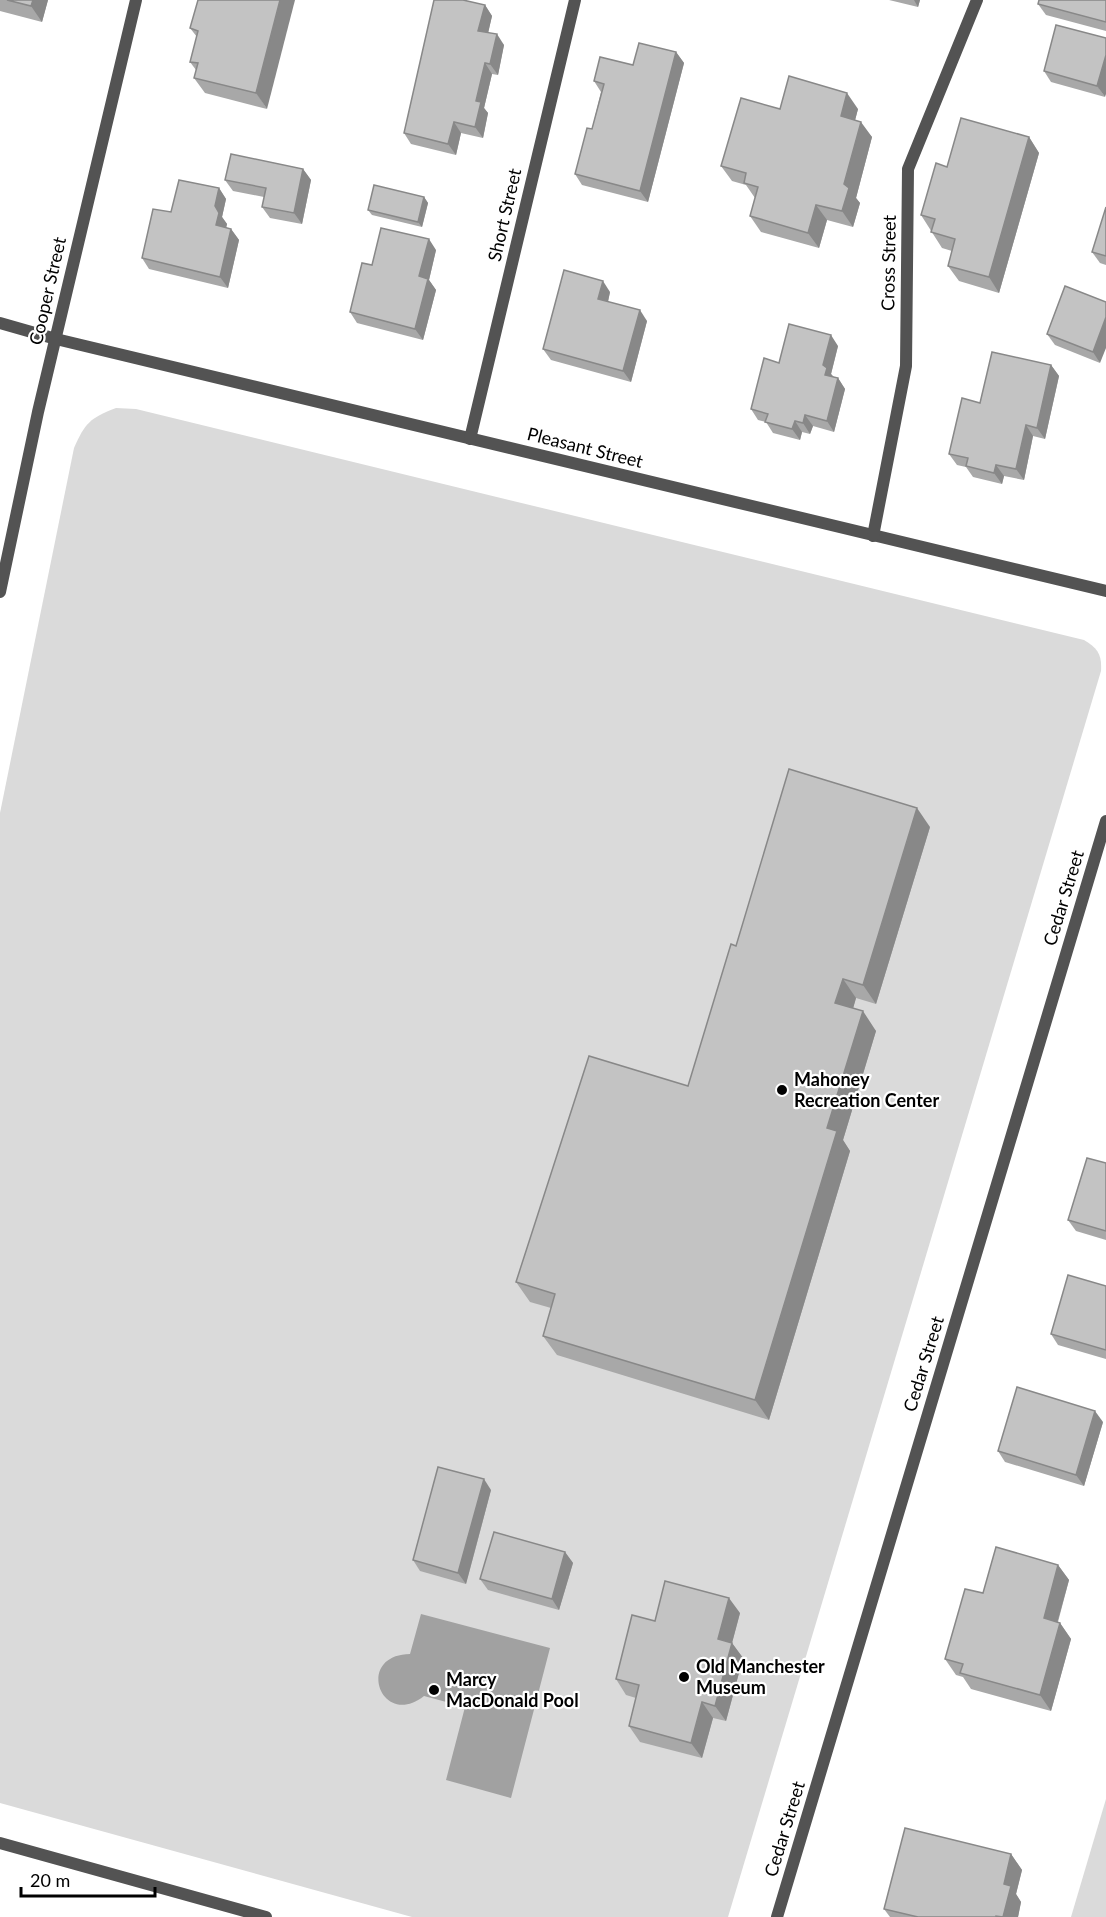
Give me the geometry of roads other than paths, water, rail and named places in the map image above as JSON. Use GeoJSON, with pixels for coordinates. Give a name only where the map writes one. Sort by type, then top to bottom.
{"type":"FeatureCollection","features":[{"type":"Feature","properties":{"kind":"street","name":"Cooper Street"},"geometry":{"type":"LineString","coordinates":[[0,592],[56,339],[136,0]]}},
{"type":"Feature","properties":{"kind":"street","name":"Short Street"},"geometry":{"type":"LineString","coordinates":[[470,439],[575,0]]}},
{"type":"Feature","properties":{"kind":"street","name":"Cross Street"},"geometry":{"type":"LineString","coordinates":[[873,536],[906,366],[908,169],[977,0]]}},
{"type":"Feature","properties":{"kind":"street","name":"Pleasant Street"},"geometry":{"type":"LineString","coordinates":[[0,323],[56,339],[1106,591]]}},
{"type":"Feature","properties":{"kind":"street","name":"Cedar Street"},"geometry":{"type":"LineString","coordinates":[[777,1917],[1106,821]]}},
{"type":"Feature","properties":{"kind":"street"},"geometry":{"type":"LineString","coordinates":[[0,1843],[266,1917]]}},
{"type":"Feature","properties":{"kind":"place","name":"Mahoney Recreation Center"},"geometry":{"type":"Point","coordinates":[782,1090]}},
{"type":"Feature","properties":{"kind":"place","name":"Old Manchester Museum"},"geometry":{"type":"Point","coordinates":[684,1677]}},
{"type":"Feature","properties":{"kind":"place","name":"Marcy MacDonald Pool"},"geometry":{"type":"Point","coordinates":[434,1690]}}]}
